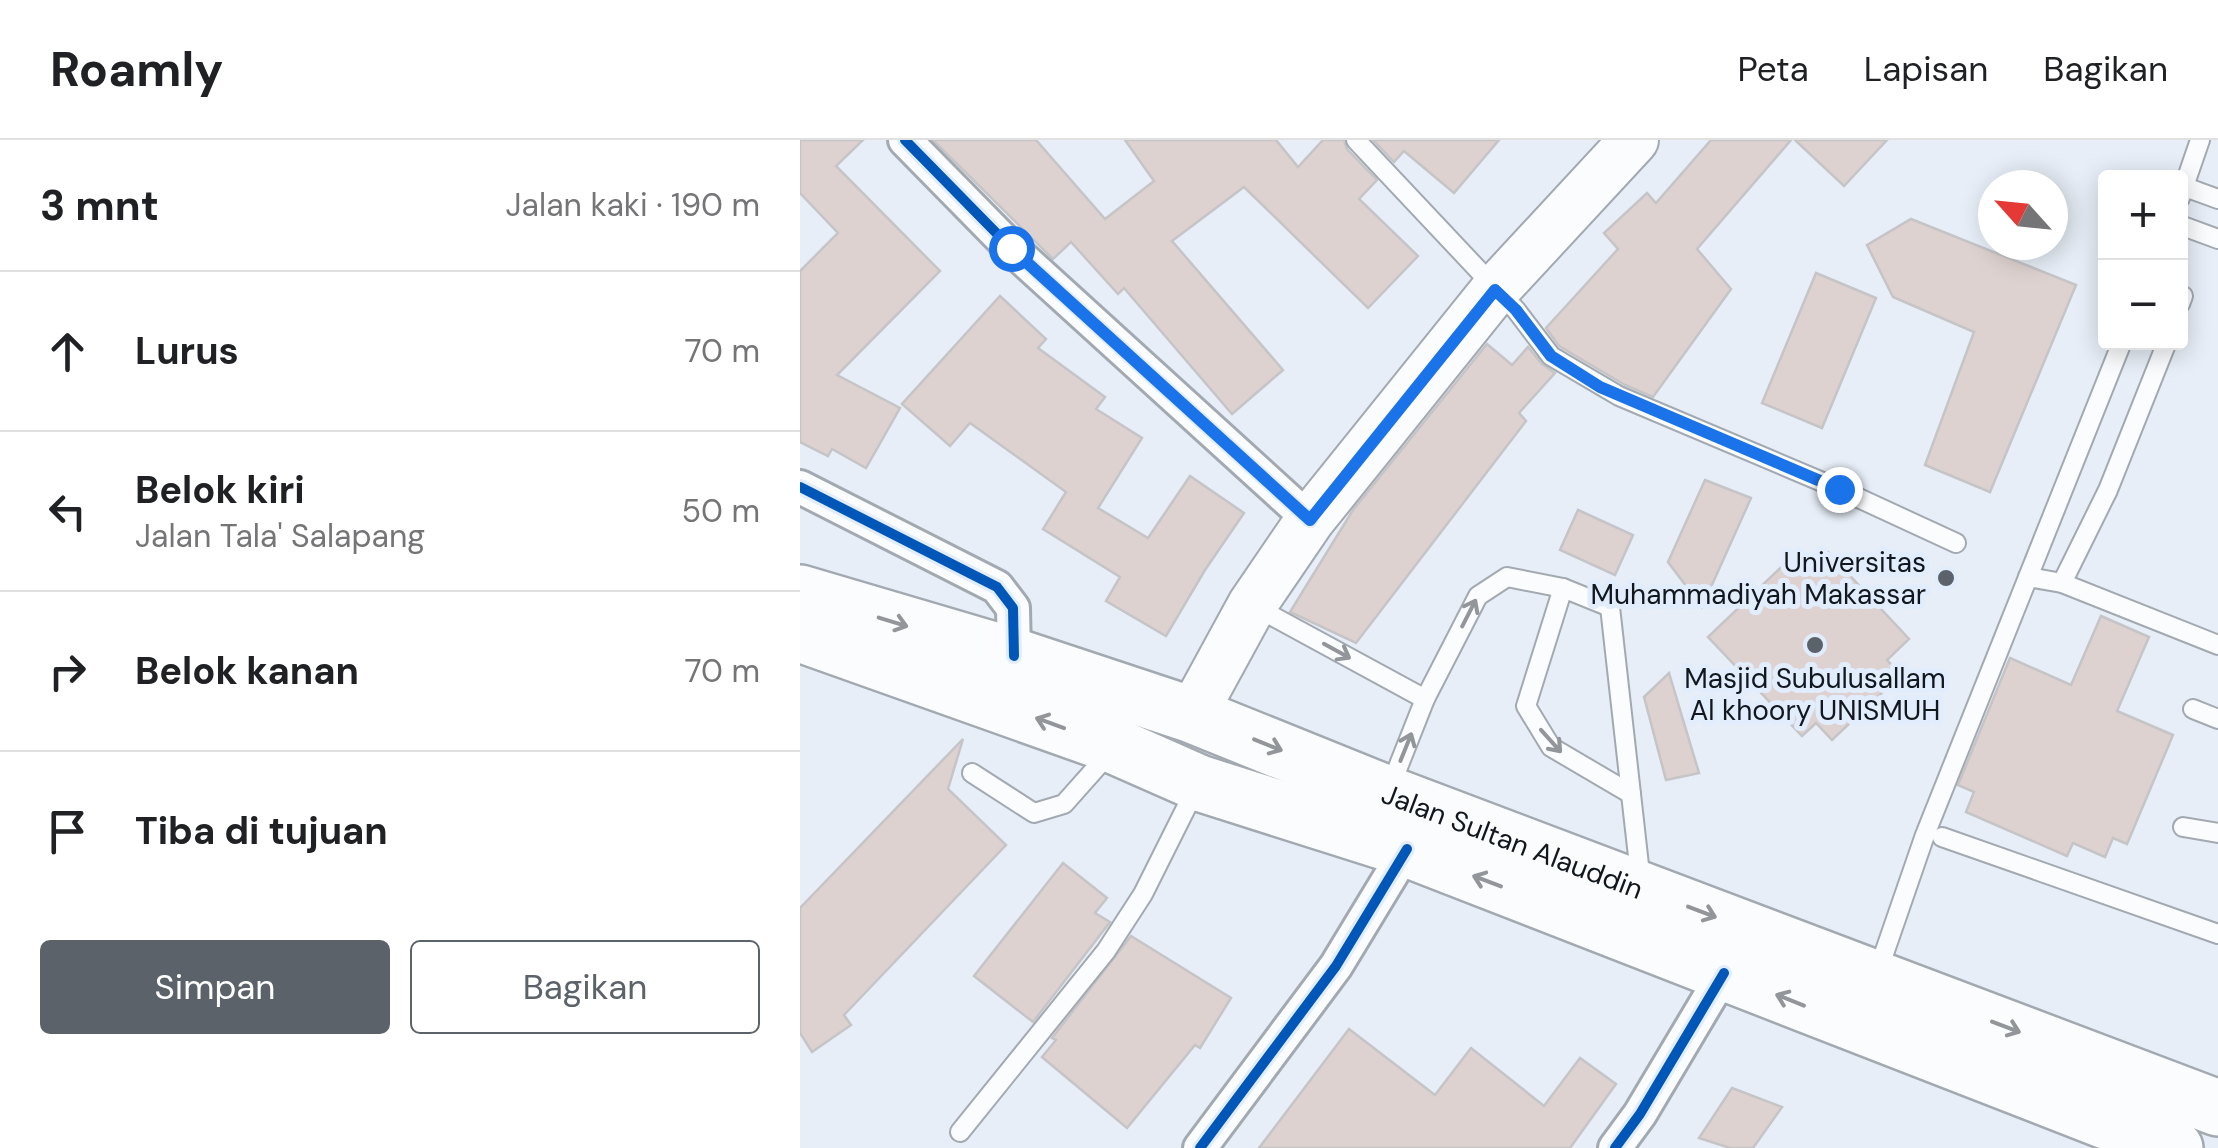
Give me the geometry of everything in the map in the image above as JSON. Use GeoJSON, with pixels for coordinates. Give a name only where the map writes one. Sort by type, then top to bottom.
{"type":"FeatureCollection","features":[{"type":"Feature","properties":{"kind":"highway","name":"Jalan Sultan Alauddin"},"geometry":{"type":"LineString","coordinates":[[800,593],[1014,656],[1192,715],[1642,889],[1866,1002],[2101,1136],[2174,1148]]}},
{"type":"Feature","properties":{"kind":"highway","name":"Jalan Sultan Alauddin"},"geometry":{"type":"LineString","coordinates":[[800,634],[1115,746],[1199,783],[1407,850],[1724,973],[1866,1002],[2211,1099]]}},
{"type":"Feature","properties":{"kind":"main road"},"geometry":{"type":"LineString","coordinates":[[1192,715],[1252,605],[1310,520],[1495,290],[1634,140]]}},
{"type":"Feature","properties":{"kind":"street"},"geometry":{"type":"LineString","coordinates":[[905,140],[1011,248],[1310,520]]}},
{"type":"Feature","properties":{"kind":"street"},"geometry":{"type":"LineString","coordinates":[[800,488],[997,587],[1012,608],[1014,656]]}},
{"type":"Feature","properties":{"kind":"street"},"geometry":{"type":"LineString","coordinates":[[1200,1148],[1336,966],[1407,850]]}},
{"type":"Feature","properties":{"kind":"street"},"geometry":{"type":"LineString","coordinates":[[1615,1148],[1640,1114],[1724,973]]}},
{"type":"Feature","properties":{"kind":"lane"},"geometry":{"type":"LineString","coordinates":[[1356,140],[1516,310],[1551,356],[1600,387],[1956,543]]}},
{"type":"Feature","properties":{"kind":"lane"},"geometry":{"type":"LineString","coordinates":[[2188,177],[2200,140]]}},
{"type":"Feature","properties":{"kind":"lane"},"geometry":{"type":"LineString","coordinates":[[2188,194],[2218,199]]}},
{"type":"Feature","properties":{"kind":"lane"},"geometry":{"type":"LineString","coordinates":[[2188,228],[2218,239]]}},
{"type":"Feature","properties":{"kind":"lane"},"geometry":{"type":"LineString","coordinates":[[1866,1002],[1926,835],[2119,350]]}},
{"type":"Feature","properties":{"kind":"lane"},"geometry":{"type":"LineString","coordinates":[[2062,583],[2108,490],[2164,350]]}},
{"type":"Feature","properties":{"kind":"lane"},"geometry":{"type":"LineString","coordinates":[[1388,794],[1425,700],[1478,596],[1507,577],[1563,588],[1610,607],[1642,889]]}},
{"type":"Feature","properties":{"kind":"lane"},"geometry":{"type":"LineString","coordinates":[[2028,577],[2062,583],[2218,645]]}},
{"type":"Feature","properties":{"kind":"lane"},"geometry":{"type":"LineString","coordinates":[[1563,588],[1526,706],[1551,746],[1631,794]]}},
{"type":"Feature","properties":{"kind":"lane"},"geometry":{"type":"LineString","coordinates":[[1252,605],[1425,700]]}},
{"type":"Feature","properties":{"kind":"lane"},"geometry":{"type":"LineString","coordinates":[[2193,709],[2218,719]]}},
{"type":"Feature","properties":{"kind":"lane"},"geometry":{"type":"LineString","coordinates":[[972,773],[1034,813],[1064,804],[1115,746]]}},
{"type":"Feature","properties":{"kind":"lane"},"geometry":{"type":"LineString","coordinates":[[960,1132],[1106,951],[1144,894],[1199,783]]}},
{"type":"Feature","properties":{"kind":"lane"},"geometry":{"type":"LineString","coordinates":[[2183,827],[2218,833]]}},
{"type":"Feature","properties":{"kind":"lane"},"geometry":{"type":"LineString","coordinates":[[1942,837],[2218,934]]}},
{"type":"Feature","properties":{"kind":"building"},"geometry":{"type":"Polygon","coordinates":[[[800,140],[863,140],[836,166],[940,271],[837,375],[900,408],[866,468],[832,449],[828,456],[800,442],[800,271],[838,233],[800,193],[800,140]]]}},
{"type":"Feature","properties":{"kind":"building"},"geometry":{"type":"Polygon","coordinates":[[[933,140],[1036,140],[1105,219],[1154,181],[1125,140],[1276,140],[1298,167],[1323,140],[1344,140],[1347,149],[1377,180],[1359,199],[1418,256],[1368,308],[1244,187],[1172,241],[1283,370],[1232,414],[1124,288],[1118,294],[1071,242],[1053,259],[933,140]]]}},
{"type":"Feature","properties":{"kind":"building"},"geometry":{"type":"Polygon","coordinates":[[[1373,140],[1499,140],[1454,193],[1404,151],[1394,162],[1373,140]]]}},
{"type":"Feature","properties":{"kind":"building"},"geometry":{"type":"Polygon","coordinates":[[[1711,140],[1791,140],[1697,249],[1731,289],[1653,397],[1559,346],[1546,328],[1618,249],[1604,233],[1647,193],[1656,203],[1711,140]]]}},
{"type":"Feature","properties":{"kind":"building"},"geometry":{"type":"Polygon","coordinates":[[[1795,140],[1887,140],[1844,186],[1795,140]]]}},
{"type":"Feature","properties":{"kind":"building"},"geometry":{"type":"Polygon","coordinates":[[[1911,219],[1978,246],[1978,260],[2014,260],[2076,285],[1990,492],[1925,465],[1974,332],[1893,297],[1867,245],[1911,219]]]}},
{"type":"Feature","properties":{"kind":"building"},"geometry":{"type":"Polygon","coordinates":[[[1816,273],[1876,298],[1822,428],[1762,403],[1816,273]]]}},
{"type":"Feature","properties":{"kind":"building"},"geometry":{"type":"Polygon","coordinates":[[[1000,296],[1046,339],[1038,348],[1105,397],[1096,409],[1142,438],[1098,508],[1148,538],[1190,476],[1244,513],[1166,636],[1106,601],[1120,577],[1043,529],[1066,492],[970,423],[950,446],[902,404],[1000,296]]]}},
{"type":"Feature","properties":{"kind":"building"},"geometry":{"type":"Polygon","coordinates":[[[1487,344],[1512,365],[1528,347],[1555,373],[1519,413],[1526,421],[1356,643],[1290,612],[1353,510],[1487,344]]]}},
{"type":"Feature","properties":{"kind":"building"},"geometry":{"type":"Polygon","coordinates":[[[1705,480],[1751,498],[1702,607],[1668,562],[1705,480]]]}},
{"type":"Feature","properties":{"kind":"building"},"geometry":{"type":"Polygon","coordinates":[[[1578,510],[1633,535],[1615,575],[1560,550],[1578,510]]]}},
{"type":"Feature","properties":{"kind":"building","name":"Masjid Subulusallam Al khoory UNISMUH"},"geometry":{"type":"Polygon","coordinates":[[[1828,552],[1909,639],[1887,660],[1901,675],[1832,740],[1816,723],[1802,736],[1708,637],[1795,554],[1810,569],[1828,552]]]}},
{"type":"Feature","properties":{"kind":"building"},"geometry":{"type":"Polygon","coordinates":[[[2101,616],[2149,637],[2117,711],[2173,735],[2127,844],[2113,838],[2105,857],[2073,843],[2067,856],[1966,812],[1974,792],[1958,785],[2010,658],[2071,685],[2101,616]]]}},
{"type":"Feature","properties":{"kind":"building"},"geometry":{"type":"Polygon","coordinates":[[[1669,673],[1699,773],[1666,780],[1644,697],[1669,673]]]}},
{"type":"Feature","properties":{"kind":"building"},"geometry":{"type":"Polygon","coordinates":[[[963,739],[948,789],[1006,845],[844,1015],[851,1025],[812,1052],[800,1033],[800,908],[963,739]]]}},
{"type":"Feature","properties":{"kind":"building"},"geometry":{"type":"Polygon","coordinates":[[[1063,863],[1107,898],[1095,913],[1110,922],[1033,1022],[974,976],[1063,863]]]}},
{"type":"Feature","properties":{"kind":"building"},"geometry":{"type":"Polygon","coordinates":[[[1131,936],[1231,998],[1200,1048],[1195,1045],[1127,1128],[1042,1057],[1056,1040],[1052,1038],[1131,936]]]}},
{"type":"Feature","properties":{"kind":"building"},"geometry":{"type":"Polygon","coordinates":[[[1349,1029],[1435,1095],[1471,1048],[1544,1106],[1580,1058],[1616,1084],[1570,1148],[1259,1148],[1349,1029]]]}},
{"type":"Feature","properties":{"kind":"building"},"geometry":{"type":"Polygon","coordinates":[[[1732,1088],[1782,1107],[1753,1148],[1730,1148],[1699,1138],[1732,1088]]]}},
{"type":"Feature","properties":{"kind":"cycle path"},"geometry":{"type":"LineString","coordinates":[[905,140],[1011,248],[1310,520]]}},
{"type":"Feature","properties":{"kind":"cycle path"},"geometry":{"type":"LineString","coordinates":[[800,487],[997,587],[1013,608],[1014,656]]}},
{"type":"Feature","properties":{"kind":"cycle path"},"geometry":{"type":"LineString","coordinates":[[1200,1148],[1336,966],[1407,849]]}},
{"type":"Feature","properties":{"kind":"cycle path"},"geometry":{"type":"LineString","coordinates":[[1615,1148],[1640,1114],[1724,973]]}},
{"type":"Feature","properties":{"kind":"place","name":"Universitas Muhammadiyah Makassar"},"geometry":{"type":"Point","coordinates":[1946,578]}},
{"type":"Feature","properties":{"kind":"place","name":"Masjid Subulusallam Al khoory UNISMUH"},"geometry":{"type":"Point","coordinates":[1815,645]}},
{"type":"Feature","properties":{"kind":"route"},"geometry":{"type":"LineString","coordinates":[[1011,248],[1310,520],[1495,290],[1516,310],[1551,356],[1600,387],[1839,489]]}}]}
